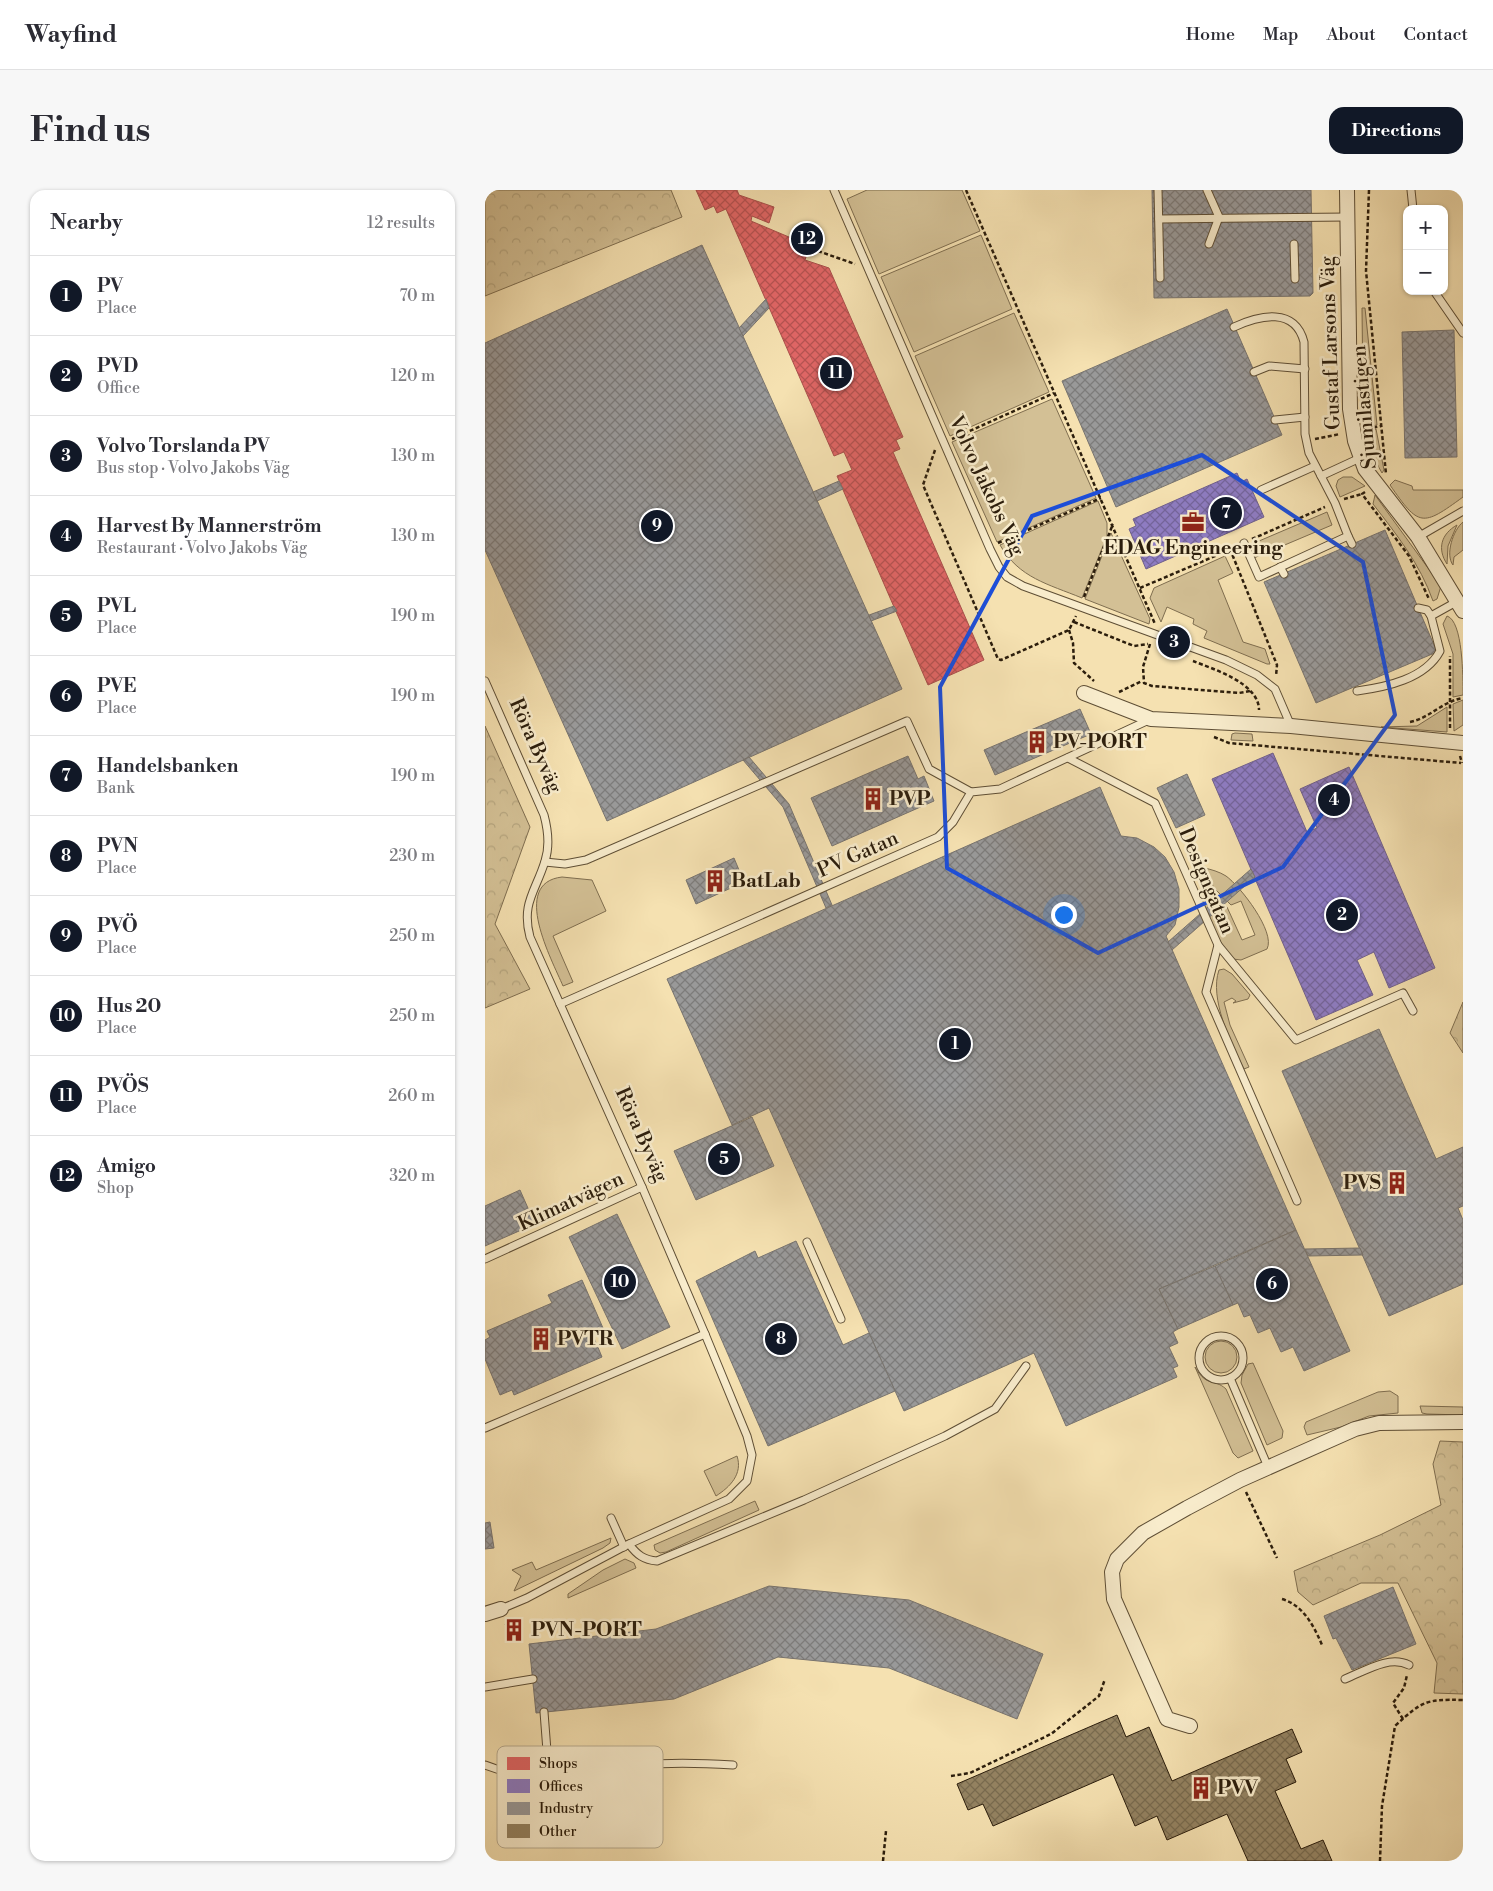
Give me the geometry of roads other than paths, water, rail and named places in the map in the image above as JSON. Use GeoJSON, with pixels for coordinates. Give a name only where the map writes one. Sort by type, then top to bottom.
{"type":"FeatureCollection","features":[{"type":"Feature","properties":{"kind":"street","name":"Gustaf Larsons Väg"},"geometry":{"type":"LineString","coordinates":[[1347,190],[1350,409],[1355,441],[1360,458],[1375,484],[1418,537],[1461,606]]}},
{"type":"Feature","properties":{"kind":"street"},"geometry":{"type":"LineString","coordinates":[[1084,693],[1151,719],[1291,726],[1458,742]]}},
{"type":"Feature","properties":{"kind":"street"},"geometry":{"type":"LineString","coordinates":[[1190,1726],[1167,1719],[1114,1599],[1112,1572],[1117,1560],[1143,1533],[1240,1480],[1355,1429],[1379,1423],[1463,1422]]}},
{"type":"Feature","properties":{"kind":"street"},"geometry":{"type":"LineString","coordinates":[[485,1614],[501,1609]]}},
{"type":"Feature","properties":{"kind":"lane","name":"Volvo Jakobs Väg"},"geometry":{"type":"LineString","coordinates":[[834,190],[989,547],[999,567],[1007,577],[1045,596],[1226,660],[1257,675],[1275,689],[1291,726]]}},
{"type":"Feature","properties":{"kind":"lane"},"geometry":{"type":"LineString","coordinates":[[1159,190],[1160,278]]}},
{"type":"Feature","properties":{"kind":"lane"},"geometry":{"type":"LineString","coordinates":[[1207,190],[1219,217],[1209,244]]}},
{"type":"Feature","properties":{"kind":"lane"},"geometry":{"type":"LineString","coordinates":[[1411,190],[1413,205]]}},
{"type":"Feature","properties":{"kind":"lane"},"geometry":{"type":"LineString","coordinates":[[1159,218],[1348,217]]}},
{"type":"Feature","properties":{"kind":"lane"},"geometry":{"type":"LineString","coordinates":[[1294,244],[1295,279]]}},
{"type":"Feature","properties":{"kind":"lane"},"geometry":{"type":"LineString","coordinates":[[1437,295],[1463,333]]}},
{"type":"Feature","properties":{"kind":"lane"},"geometry":{"type":"LineString","coordinates":[[1234,326],[1253,318],[1289,320],[1301,332],[1305,369],[1305,417],[1309,453],[1335,503],[1352,544]]}},
{"type":"Feature","properties":{"kind":"lane"},"geometry":{"type":"LineString","coordinates":[[1254,372],[1269,366],[1305,369]]}},
{"type":"Feature","properties":{"kind":"lane"},"geometry":{"type":"LineString","coordinates":[[1275,420],[1305,417]]}},
{"type":"Feature","properties":{"kind":"lane"},"geometry":{"type":"LineString","coordinates":[[1321,476],[1360,458]]}},
{"type":"Feature","properties":{"kind":"lane"},"geometry":{"type":"LineString","coordinates":[[1261,490],[1315,466]]}},
{"type":"Feature","properties":{"kind":"lane"},"geometry":{"type":"LineString","coordinates":[[1418,537],[1463,511]]}},
{"type":"Feature","properties":{"kind":"lane"},"geometry":{"type":"LineString","coordinates":[[1244,543],[1259,577],[1282,570],[1348,536]]}},
{"type":"Feature","properties":{"kind":"lane"},"geometry":{"type":"LineString","coordinates":[[1433,615],[1461,606]]}},
{"type":"Feature","properties":{"kind":"lane"},"geometry":{"type":"LineString","coordinates":[[1357,691],[1388,687],[1434,662],[1440,650],[1433,615],[1427,610],[1418,608]]}},
{"type":"Feature","properties":{"kind":"lane","name":"Röra Byväg"},"geometry":{"type":"LineString","coordinates":[[485,681],[544,815],[549,843],[545,862],[527,908],[527,924],[530,937],[642,1187],[747,1436],[752,1455],[747,1481],[729,1499],[626,1545],[527,1598],[501,1609]]}},
{"type":"Feature","properties":{"kind":"lane"},"geometry":{"type":"LineString","coordinates":[[545,862],[565,864],[586,860],[907,721],[929,769],[971,792],[1000,789],[1151,719]]}},
{"type":"Feature","properties":{"kind":"lane","name":"Designgatan"},"geometry":{"type":"LineString","coordinates":[[1068,758],[1155,802],[1218,945],[1206,992],[1297,1201]]}},
{"type":"Feature","properties":{"kind":"lane","name":"PV Gatan"},"geometry":{"type":"LineString","coordinates":[[560,1004],[938,837],[953,822],[971,792]]}},
{"type":"Feature","properties":{"kind":"lane"},"geometry":{"type":"LineString","coordinates":[[1218,945],[1296,1040],[1403,993],[1413,1011]]}},
{"type":"Feature","properties":{"kind":"lane","name":"Klimatvägen"},"geometry":{"type":"LineString","coordinates":[[485,1259],[642,1187]]}},
{"type":"Feature","properties":{"kind":"lane"},"geometry":{"type":"LineString","coordinates":[[807,1242],[841,1319]]}},
{"type":"Feature","properties":{"kind":"lane"},"geometry":{"type":"LineString","coordinates":[[485,1428],[705,1334]]}},
{"type":"Feature","properties":{"kind":"lane"},"geometry":{"type":"LineString","coordinates":[[1216,1336],[1230,1338],[1241,1348],[1243,1362],[1236,1374],[1230,1378],[1215,1379],[1209,1376],[1200,1365],[1200,1350],[1209,1339],[1216,1336]]}},
{"type":"Feature","properties":{"kind":"lane"},"geometry":{"type":"LineString","coordinates":[[611,1518],[626,1545],[647,1560],[657,1561],[804,1500],[945,1436],[995,1409],[1026,1366]]}},
{"type":"Feature","properties":{"kind":"lane"},"geometry":{"type":"LineString","coordinates":[[1230,1378],[1268,1467]]}},
{"type":"Feature","properties":{"kind":"lane"},"geometry":{"type":"LineString","coordinates":[[1345,1679],[1387,1662],[1399,1660],[1409,1665]]}},
{"type":"Feature","properties":{"kind":"lane"},"geometry":{"type":"LineString","coordinates":[[485,1687],[533,1679]]}},
{"type":"Feature","properties":{"kind":"lane"},"geometry":{"type":"LineString","coordinates":[[544,1712],[547,1746]]}},
{"type":"Feature","properties":{"kind":"lane"},"geometry":{"type":"LineString","coordinates":[[663,1764],[733,1765]]}},
{"type":"Feature","properties":{"kind":"lane"},"geometry":{"type":"LineString","coordinates":[[485,1765],[497,1769]]}},
{"type":"Feature","properties":{"kind":"place","name":"Amigo"},"geometry":{"type":"Point","coordinates":[807,239]}},
{"type":"Feature","properties":{"kind":"place","name":"PVÖS"},"geometry":{"type":"Point","coordinates":[836,373]}},
{"type":"Feature","properties":{"kind":"place","name":"Handelsbanken"},"geometry":{"type":"Point","coordinates":[1226,513]}},
{"type":"Feature","properties":{"kind":"place","name":"EDAG Engineering"},"geometry":{"type":"Point","coordinates":[1193,522]}},
{"type":"Feature","properties":{"kind":"place","name":"PVÖ"},"geometry":{"type":"Point","coordinates":[657,526]}},
{"type":"Feature","properties":{"kind":"place","name":"Volvo Torslanda PV"},"geometry":{"type":"Point","coordinates":[1174,642]}},
{"type":"Feature","properties":{"kind":"place","name":"PV-PORT"},"geometry":{"type":"Point","coordinates":[1037,742]}},
{"type":"Feature","properties":{"kind":"place","name":"PVP"},"geometry":{"type":"Point","coordinates":[873,799]}},
{"type":"Feature","properties":{"kind":"place","name":"Harvest By Mannerström"},"geometry":{"type":"Point","coordinates":[1334,800]}},
{"type":"Feature","properties":{"kind":"place","name":"BatLab"},"geometry":{"type":"Point","coordinates":[715,881]}},
{"type":"Feature","properties":{"kind":"place","name":"PVD"},"geometry":{"type":"Point","coordinates":[1342,915]}},
{"type":"Feature","properties":{"kind":"place","name":"PV"},"geometry":{"type":"Point","coordinates":[955,1044]}},
{"type":"Feature","properties":{"kind":"place","name":"PVL"},"geometry":{"type":"Point","coordinates":[724,1159]}},
{"type":"Feature","properties":{"kind":"place","name":"PVS"},"geometry":{"type":"Point","coordinates":[1397,1183]}},
{"type":"Feature","properties":{"kind":"place","name":"Hus 20"},"geometry":{"type":"Point","coordinates":[620,1282]}},
{"type":"Feature","properties":{"kind":"place","name":"PVE"},"geometry":{"type":"Point","coordinates":[1272,1284]}},
{"type":"Feature","properties":{"kind":"place","name":"PVTR"},"geometry":{"type":"Point","coordinates":[541,1339]}},
{"type":"Feature","properties":{"kind":"place","name":"PVN"},"geometry":{"type":"Point","coordinates":[781,1339]}},
{"type":"Feature","properties":{"kind":"place","name":"PVN-PORT"},"geometry":{"type":"Point","coordinates":[514,1630]}},
{"type":"Feature","properties":{"kind":"place","name":"PVV"},"geometry":{"type":"Point","coordinates":[1201,1788]}}]}
